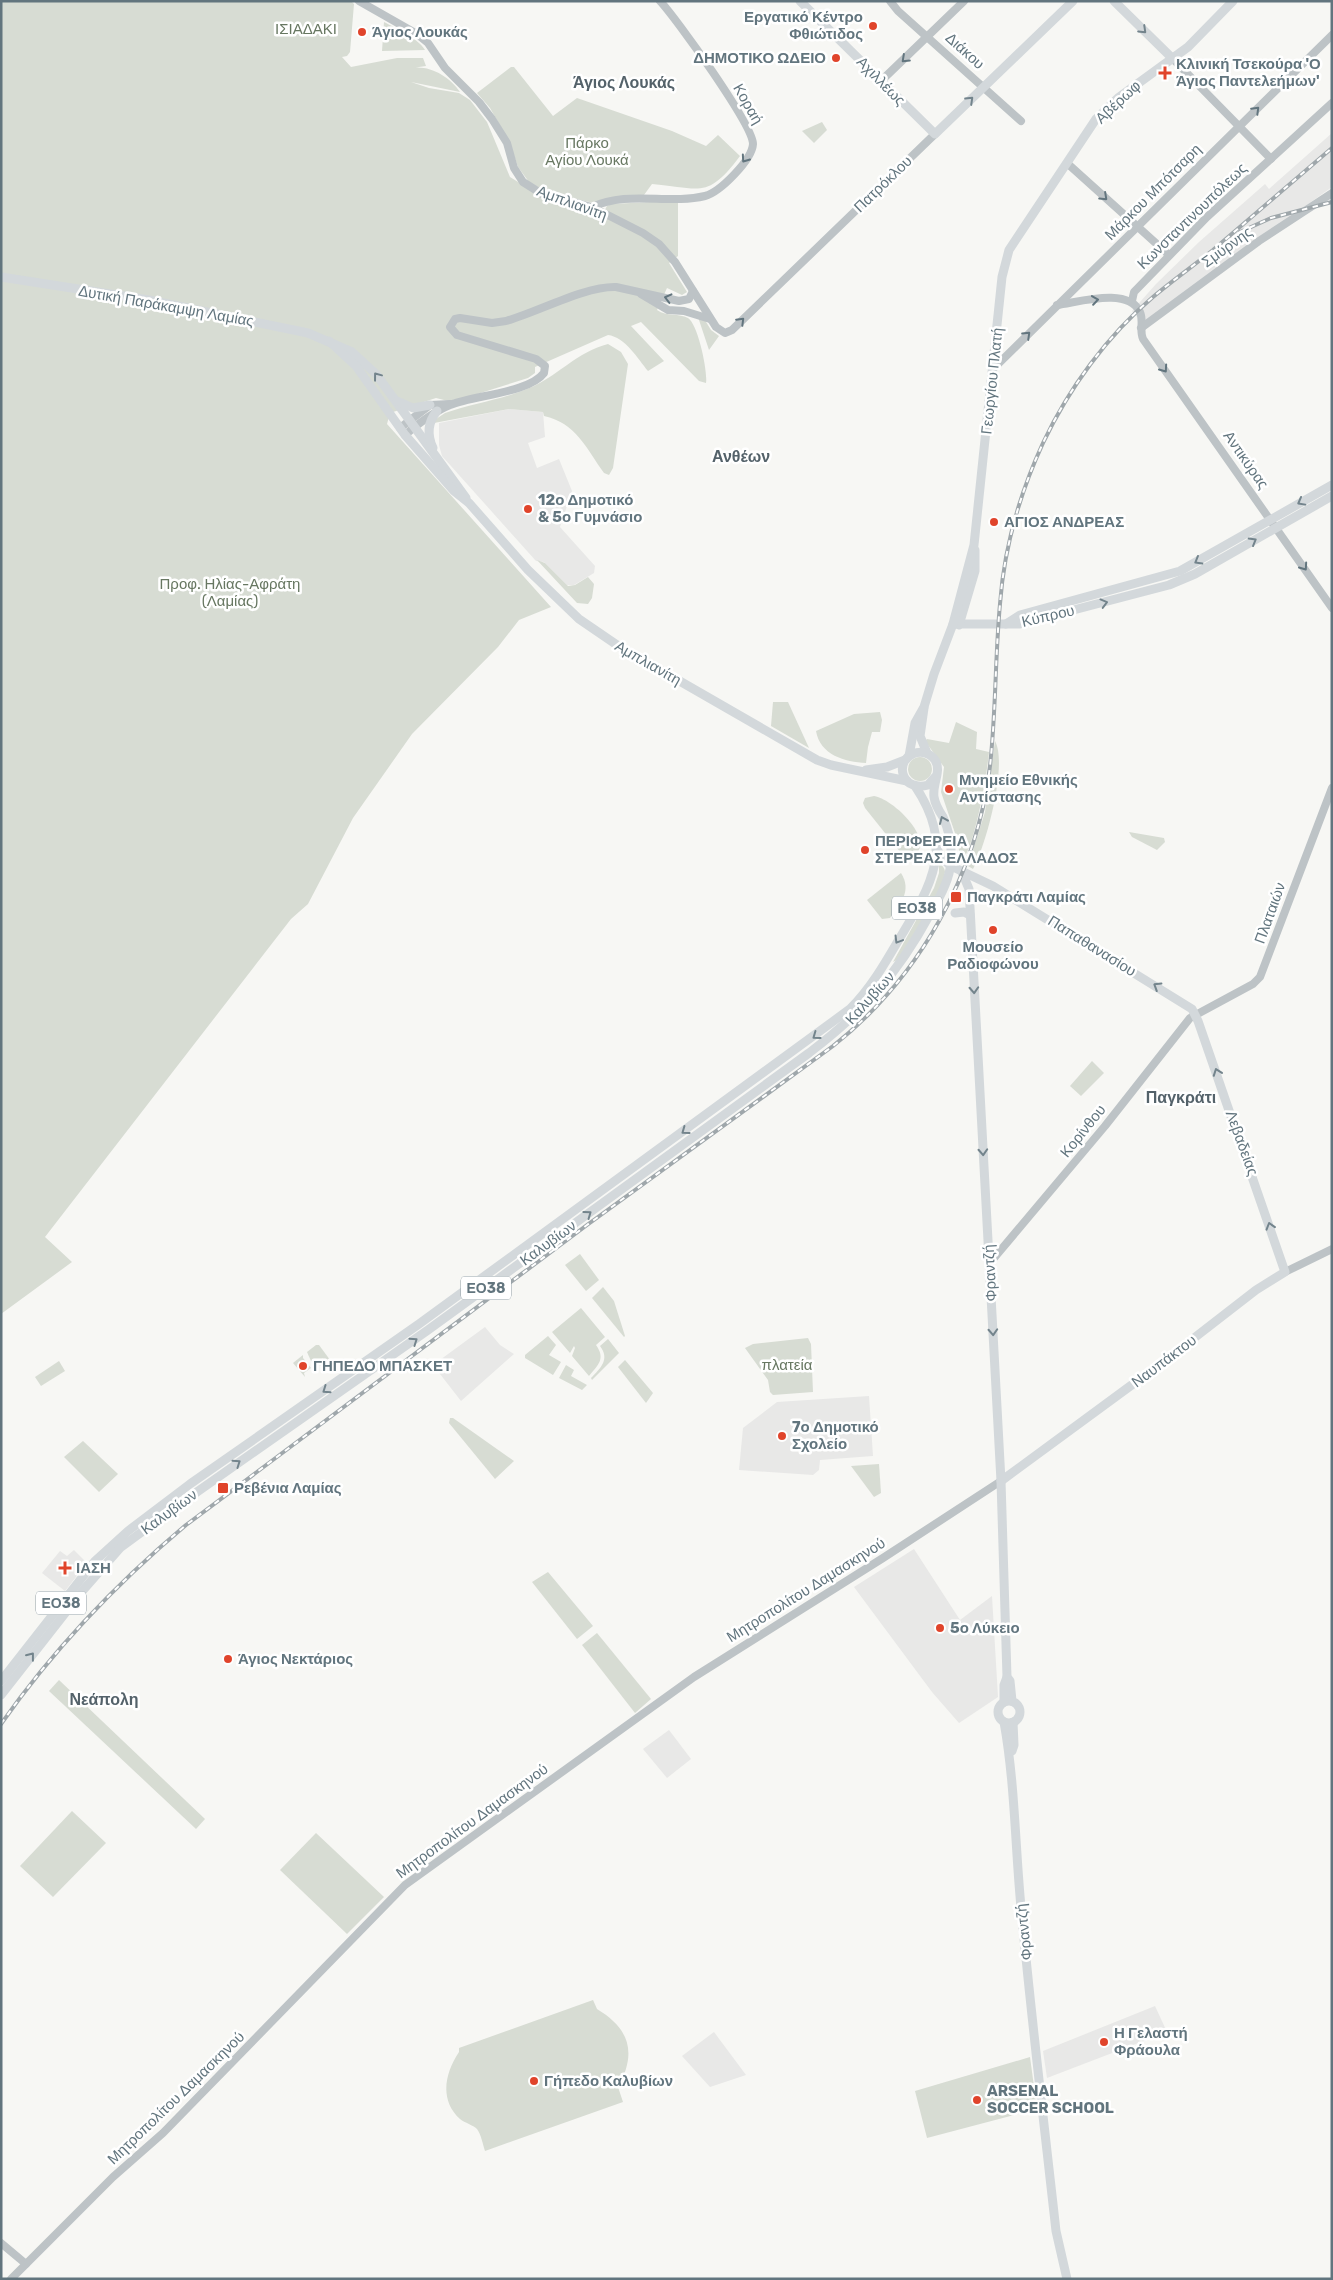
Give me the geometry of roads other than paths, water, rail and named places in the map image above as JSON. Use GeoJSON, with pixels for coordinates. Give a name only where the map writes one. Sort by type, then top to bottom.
{"type":"FeatureCollection","features":[{"type":"Feature","properties":{"kind":"main road","name":"Αχιλλέως"},"geometry":{"type":"LineString","coordinates":[[800,1],[935,134]]}},
{"type":"Feature","properties":{"kind":"main road","name":"Πατρόκλου"},"geometry":{"type":"LineString","coordinates":[[935,134],[1073,1]]}},
{"type":"Feature","properties":{"kind":"main road"},"geometry":{"type":"LineString","coordinates":[[1114,1],[1172,58]]}},
{"type":"Feature","properties":{"kind":"main road","name":"Αβέρωφ"},"geometry":{"type":"LineString","coordinates":[[1027,224],[1088,131],[1105,109],[1197,38],[1233,1]]}},
{"type":"Feature","properties":{"kind":"main road","name":"Γεωργίου Πλατή"},"geometry":{"type":"LineString","coordinates":[[907,758],[915,722],[924,707],[932,687],[934,674],[956,625],[974,545],[1005,260],[1009,250],[1027,224]]}},
{"type":"Feature","properties":{"kind":"main road","name":"Δυτική Παράκαμψη Λαμίας"},"geometry":{"type":"LineString","coordinates":[[1,278],[166,304],[292,329],[330,341],[348,349],[361,358],[376,374],[411,424],[438,458]]}},
{"type":"Feature","properties":{"kind":"main road","name":"Δυτική Παράκαμψη Λαμίας"},"geometry":{"type":"LineString","coordinates":[[330,341],[356,366],[402,431]]}},
{"type":"Feature","properties":{"kind":"main road"},"geometry":{"type":"LineString","coordinates":[[392,398],[410,407],[433,408],[428,436],[438,458]]}},
{"type":"Feature","properties":{"kind":"main road","name":"Αμπλιανίτη"},"geometry":{"type":"LineString","coordinates":[[402,431],[454,491],[468,503],[528,570],[563,605],[594,631],[801,752],[831,765],[863,770],[911,783]]}},
{"type":"Feature","properties":{"kind":"main road","name":"Αμπλιανίτη"},"geometry":{"type":"LineString","coordinates":[[438,458],[464,493],[468,503]]}},
{"type":"Feature","properties":{"kind":"main road","name":"Κύπρου"},"geometry":{"type":"LineString","coordinates":[[956,625],[1020,624],[1184,580],[1332,485]]}},
{"type":"Feature","properties":{"kind":"main road","name":"Κύπρου"},"geometry":{"type":"LineString","coordinates":[[1273,523],[1332,496]]}},
{"type":"Feature","properties":{"kind":"main road","name":"Γεωργίου Πλατή"},"geometry":{"type":"LineString","coordinates":[[924,707],[920,736],[927,753]]}},
{"type":"Feature","properties":{"kind":"main road"},"geometry":{"type":"LineString","coordinates":[[907,758],[918,752],[927,753]]}},
{"type":"Feature","properties":{"kind":"main road","name":"ΕΟ38"},"geometry":{"type":"LineString","coordinates":[[927,753],[936,763],[936,776]]}},
{"type":"Feature","properties":{"kind":"main road","name":"Αμπλιανίτη"},"geometry":{"type":"LineString","coordinates":[[863,770],[887,767],[907,758]]}},
{"type":"Feature","properties":{"kind":"main road","name":"ΕΟ38"},"geometry":{"type":"LineString","coordinates":[[907,758],[903,772],[911,783]]}},
{"type":"Feature","properties":{"kind":"main road"},"geometry":{"type":"LineString","coordinates":[[911,783],[928,785],[936,776]]}},
{"type":"Feature","properties":{"kind":"main road","name":"Καλυβίων"},"geometry":{"type":"LineString","coordinates":[[1,1695],[78,1596],[120,1548],[428,1330],[850,1021],[884,985],[915,941],[944,886],[951,866],[949,837],[933,794],[936,776]]}},
{"type":"Feature","properties":{"kind":"main road","name":"Καλυβίων"},"geometry":{"type":"LineString","coordinates":[[1,1681],[95,1561],[128,1531],[190,1484],[436,1312],[850,1010],[874,982],[927,892],[935,870],[936,848],[932,820],[911,783]]}},
{"type":"Feature","properties":{"kind":"main road","name":"Παπαθανασίου"},"geometry":{"type":"LineString","coordinates":[[936,848],[943,860],[951,866],[976,876],[1189,1006],[1196,1014]]}},
{"type":"Feature","properties":{"kind":"main road","name":"Φραντζή"},"geometry":{"type":"LineString","coordinates":[[962,872],[969,889],[1000,1481],[1007,1676],[1004,1685],[1008,1701]]}},
{"type":"Feature","properties":{"kind":"main road"},"geometry":{"type":"LineString","coordinates":[[955,913],[964,912],[970,915]]}},
{"type":"Feature","properties":{"kind":"main road","name":"Λεβαδείας"},"geometry":{"type":"LineString","coordinates":[[1196,1014],[1249,1162],[1285,1272]]}},
{"type":"Feature","properties":{"kind":"main road","name":"Ναυπάκτου"},"geometry":{"type":"LineString","coordinates":[[1000,1481],[1028,1463],[1256,1290],[1285,1272]]}},
{"type":"Feature","properties":{"kind":"main road"},"geometry":{"type":"LineString","coordinates":[[1008,1701],[1017,1704],[1020,1711],[1018,1718],[1009,1722],[997,1714],[999,1706],[1008,1701]]}},
{"type":"Feature","properties":{"kind":"main road","name":"Φραντζή"},"geometry":{"type":"LineString","coordinates":[[1009,1722],[1013,1820],[1021,1908],[1056,2231],[1066,2279]]}},
{"type":"Feature","properties":{"kind":"street","name":"Αμπλιανίτη"},"geometry":{"type":"LineString","coordinates":[[359,1],[424,40],[445,68],[492,119],[507,143],[514,168],[523,182],[548,196],[592,207],[659,244],[675,262],[696,295]]}},
{"type":"Feature","properties":{"kind":"street","name":"Κοραή"},"geometry":{"type":"LineString","coordinates":[[592,207],[603,202],[628,198],[695,197],[711,194],[731,178],[752,149],[753,143],[750,136],[731,100],[678,22],[660,1]]}},
{"type":"Feature","properties":{"kind":"street","name":"Διάκου"},"geometry":{"type":"LineString","coordinates":[[890,1],[898,11],[1021,121]]}},
{"type":"Feature","properties":{"kind":"street"},"geometry":{"type":"LineString","coordinates":[[881,81],[964,1]]}},
{"type":"Feature","properties":{"kind":"street","name":"Μάρκου Μπότσαρη"},"geometry":{"type":"LineString","coordinates":[[993,369],[1332,36]]}},
{"type":"Feature","properties":{"kind":"street"},"geometry":{"type":"LineString","coordinates":[[1172,58],[1271,159]]}},
{"type":"Feature","properties":{"kind":"street","name":"Κωνσταντινουπόλεως"},"geometry":{"type":"LineString","coordinates":[[1132,301],[1134,292],[1169,255],[1332,103]]}},
{"type":"Feature","properties":{"kind":"street","name":"Πατρόκλου"},"geometry":{"type":"LineString","coordinates":[[696,295],[710,319],[721,332],[727,333],[732,330],[935,134]]}},
{"type":"Feature","properties":{"kind":"street"},"geometry":{"type":"LineString","coordinates":[[1068,164],[1169,255]]}},
{"type":"Feature","properties":{"kind":"street","name":"Σμύρνης"},"geometry":{"type":"LineString","coordinates":[[1141,328],[1259,241],[1332,193]]}},
{"type":"Feature","properties":{"kind":"street"},"geometry":{"type":"LineString","coordinates":[[402,431],[433,408],[533,382],[543,375],[545,369],[542,363],[533,358],[458,336],[450,327],[455,320],[460,318],[492,324],[506,322],[594,290],[616,288],[683,301],[696,295]]}},
{"type":"Feature","properties":{"kind":"street"},"geometry":{"type":"LineString","coordinates":[[637,292],[664,308],[684,311],[710,319]]}},
{"type":"Feature","properties":{"kind":"street"},"geometry":{"type":"LineString","coordinates":[[684,311],[692,307],[696,295]]}},
{"type":"Feature","properties":{"kind":"street"},"geometry":{"type":"LineString","coordinates":[[1058,305],[1116,297],[1132,301]]}},
{"type":"Feature","properties":{"kind":"street","name":"Αντικύρας"},"geometry":{"type":"LineString","coordinates":[[1132,301],[1140,313],[1143,339],[1332,608]]}},
{"type":"Feature","properties":{"kind":"street","name":"Πλαταιών"},"geometry":{"type":"LineString","coordinates":[[1196,1014],[1253,984],[1260,977],[1332,788]]}},
{"type":"Feature","properties":{"kind":"street","name":"Κορίνθου"},"geometry":{"type":"LineString","coordinates":[[989,1264],[1105,1126],[1188,1021],[1196,1014]]}},
{"type":"Feature","properties":{"kind":"street","name":"Ναυπάκτου"},"geometry":{"type":"LineString","coordinates":[[1285,1272],[1332,1249]]}},
{"type":"Feature","properties":{"kind":"street","name":"Μητροπολίτου Δαμασκηνού"},"geometry":{"type":"LineString","coordinates":[[12,2279],[113,2177],[177,2119],[405,1885],[688,1682],[1000,1481]]}},
{"type":"Feature","properties":{"kind":"street"},"geometry":{"type":"LineString","coordinates":[[2,2242],[26,2264]]}},
{"type":"Feature","properties":{"kind":"railway"},"geometry":{"type":"LineString","coordinates":[[1,1724],[42,1670],[87,1618],[135,1570],[186,1525],[587,1225],[833,1046],[864,1019],[892,989],[917,956],[939,921],[957,885],[972,846],[983,807],[990,766],[998,624],[1005,562],[1020,501],[1053,423],[1090,364],[1136,312],[1213,250],[1332,148]]}},
{"type":"Feature","properties":{"kind":"railway"},"geometry":{"type":"LineString","coordinates":[[1240,232],[1271,218],[1332,202]]}},
{"type":"Feature","properties":{"kind":"place","name":"Εργατικό Κέντρο Φθιώτιδος"},"geometry":{"type":"Point","coordinates":[873,26]}},
{"type":"Feature","properties":{"kind":"place","name":"Άγιος Λουκάς"},"geometry":{"type":"Point","coordinates":[362,32]}},
{"type":"Feature","properties":{"kind":"place","name":"ΔΗΜΟΤΙΚΟ ΩΔΕΙΟ"},"geometry":{"type":"Point","coordinates":[836,58]}},
{"type":"Feature","properties":{"kind":"place","name":"Κλινική Τσεκούρα 'Ο Άγιος Παντελεήμων'"},"geometry":{"type":"Point","coordinates":[1165,73]}},
{"type":"Feature","properties":{"kind":"place","name":"12ο Δημοτικό & 5ο Γυμνάσιο"},"geometry":{"type":"Point","coordinates":[528,509]}},
{"type":"Feature","properties":{"kind":"place","name":"ΑΓΙΟΣ ΑΝΔΡΕΑΣ"},"geometry":{"type":"Point","coordinates":[994,522]}},
{"type":"Feature","properties":{"kind":"place","name":"Μνημείο Εθνικής Αντίστασης"},"geometry":{"type":"Point","coordinates":[949,789]}},
{"type":"Feature","properties":{"kind":"place","name":"ΠΕΡΙΦΕΡΕΙΑ ΣΤΕΡΕΑΣ ΕΛΛΑΔΟΣ"},"geometry":{"type":"Point","coordinates":[865,850]}},
{"type":"Feature","properties":{"kind":"place","name":"Παγκράτι Λαμίας"},"geometry":{"type":"Point","coordinates":[956,897]}},
{"type":"Feature","properties":{"kind":"place","name":"Μουσείο Ραδιοφώνου"},"geometry":{"type":"Point","coordinates":[993,930]}},
{"type":"Feature","properties":{"kind":"place","name":"ΓΗΠΕΔΟ ΜΠΑΣΚΕΤ"},"geometry":{"type":"Point","coordinates":[303,1366]}},
{"type":"Feature","properties":{"kind":"place","name":"7ο Δημοτικό Σχολείο"},"geometry":{"type":"Point","coordinates":[782,1436]}},
{"type":"Feature","properties":{"kind":"place","name":"Ρεβένια Λαμίας"},"geometry":{"type":"Point","coordinates":[223,1488]}},
{"type":"Feature","properties":{"kind":"place","name":"ΙΑΣΗ"},"geometry":{"type":"Point","coordinates":[65,1568]}},
{"type":"Feature","properties":{"kind":"place","name":"5ο Λύκειο"},"geometry":{"type":"Point","coordinates":[940,1628]}},
{"type":"Feature","properties":{"kind":"place","name":"Άγιος Νεκτάριος"},"geometry":{"type":"Point","coordinates":[228,1659]}},
{"type":"Feature","properties":{"kind":"place","name":"Η Γελαστή Φράουλα"},"geometry":{"type":"Point","coordinates":[1104,2042]}},
{"type":"Feature","properties":{"kind":"place","name":"Γήπεδο Καλυβίων"},"geometry":{"type":"Point","coordinates":[534,2081]}},
{"type":"Feature","properties":{"kind":"place","name":"ARSENAL SOCCER SCHOOL"},"geometry":{"type":"Point","coordinates":[977,2100]}},
{"type":"Feature","properties":{"kind":"district","name":"Άγιος Λουκάς"},"geometry":{"type":"Point","coordinates":[624,82]}},
{"type":"Feature","properties":{"kind":"district","name":"Ανθέων"},"geometry":{"type":"Point","coordinates":[741,456]}},
{"type":"Feature","properties":{"kind":"district","name":"Παγκράτι"},"geometry":{"type":"Point","coordinates":[1181,1097]}},
{"type":"Feature","properties":{"kind":"district","name":"Νεάπολη"},"geometry":{"type":"Point","coordinates":[104,1699]}},
{"type":"Feature","properties":{"kind":"park label","name":"ΙΣΙΑΔΑΚΙ"},"geometry":{"type":"Point","coordinates":[306,29]}},
{"type":"Feature","properties":{"kind":"park label","name":"Πάρκο Αγίου Λουκά"},"geometry":{"type":"Point","coordinates":[587,152]}},
{"type":"Feature","properties":{"kind":"park label","name":"Προφ. Ηλίας-Αφράτη (Λαμίας)"},"geometry":{"type":"Point","coordinates":[230,592]}},
{"type":"Feature","properties":{"kind":"park label","name":"πλατεία"},"geometry":{"type":"Point","coordinates":[787,1365]}}]}
